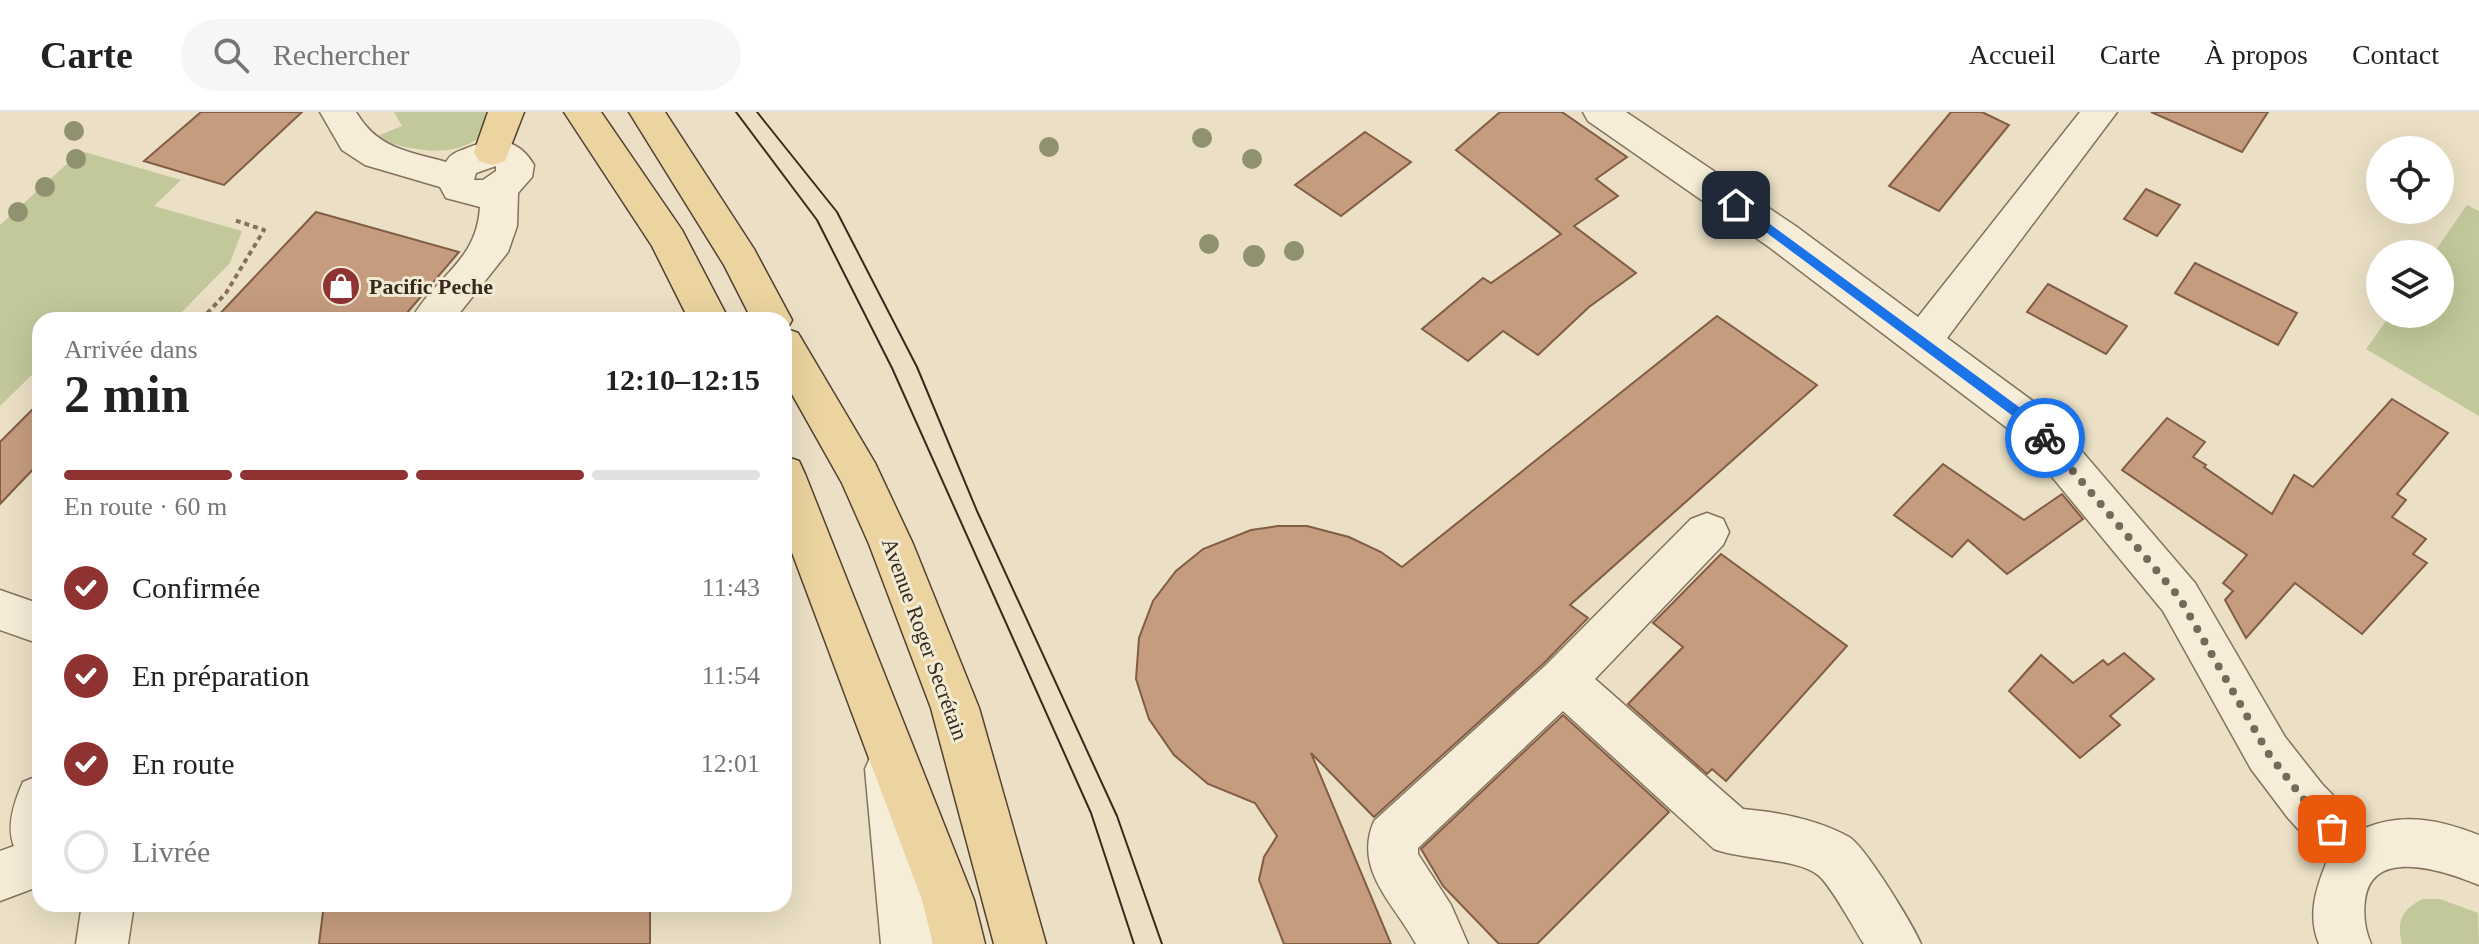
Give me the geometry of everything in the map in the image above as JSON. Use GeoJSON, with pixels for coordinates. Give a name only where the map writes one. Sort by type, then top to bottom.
{"type":"FeatureCollection","features":[{"type":"Feature","properties":{"kind":"main road"},"geometry":{"type":"LineString","coordinates":[[496,170],[506,112]]}},
{"type":"Feature","properties":{"kind":"main road"},"geometry":{"type":"LineString","coordinates":[[582,112],[668,240],[705,312]]}},
{"type":"Feature","properties":{"kind":"main road"},"geometry":{"type":"LineString","coordinates":[[647,112],[740,259],[768,312]]}},
{"type":"Feature","properties":{"kind":"main road","name":"Avenue Roger Secrétain"},"geometry":{"type":"LineString","coordinates":[[792,358],[860,476],[891,544],[955,708],[1020,944]]}},
{"type":"Feature","properties":{"kind":"main road"},"geometry":{"type":"LineString","coordinates":[[792,491],[860,476]]}},
{"type":"Feature","properties":{"kind":"main road"},"geometry":{"type":"LineString","coordinates":[[792,502],[948,900],[959,944]]}},
{"type":"Feature","properties":{"kind":"street"},"geometry":{"type":"LineString","coordinates":[[338,112],[355,141],[378,156],[455,178],[463,164],[496,170],[498,226],[489,252],[438,312]]}},
{"type":"Feature","properties":{"kind":"street"},"geometry":{"type":"LineString","coordinates":[[1601,112],[1783,237],[2034,425],[2179,597],[2268,753],[2305,801],[2358,857]]}},
{"type":"Feature","properties":{"kind":"street"},"geometry":{"type":"LineString","coordinates":[[1922,341],[2099,112]]}},
{"type":"Feature","properties":{"kind":"street"},"geometry":{"type":"LineString","coordinates":[[1442,944],[1433,923],[1393,861],[1392,838],[1563,680],[1707,532]]}},
{"type":"Feature","properties":{"kind":"street"},"geometry":{"type":"LineString","coordinates":[[0,610],[32,621]]}},
{"type":"Feature","properties":{"kind":"street"},"geometry":{"type":"LineString","coordinates":[[1563,680],[1732,832],[1775,836],[1835,856],[1895,944]]}},
{"type":"Feature","properties":{"kind":"street"},"geometry":{"type":"LineString","coordinates":[[885,735],[907,944]]}},
{"type":"Feature","properties":{"kind":"street"},"geometry":{"type":"LineString","coordinates":[[2345,944],[2337,906],[2343,879],[2358,857],[2385,844],[2420,841],[2460,851],[2479,860]]}},
{"type":"Feature","properties":{"kind":"street"},"geometry":{"type":"LineString","coordinates":[[0,876],[32,864]]}},
{"type":"Feature","properties":{"kind":"street"},"geometry":{"type":"LineString","coordinates":[[102,944],[107,912]]}},
{"type":"Feature","properties":{"kind":"path"},"geometry":{"type":"LineString","coordinates":[[208,312],[226,293],[264,230],[234,220]]}},
{"type":"Feature","properties":{"kind":"green space"},"geometry":{"type":"Polygon","coordinates":[[[394,112],[495,112],[487,129],[475,140],[461,147],[426,150],[408,148],[375,137],[402,126],[394,112]]]}},
{"type":"Feature","properties":{"kind":"green space"},"geometry":{"type":"Polygon","coordinates":[[[81,151],[181,180],[154,206],[242,231],[230,263],[182,312],[32,312],[32,375],[0,406],[0,225],[81,151]]]}},
{"type":"Feature","properties":{"kind":"green space"},"geometry":{"type":"Polygon","coordinates":[[[2467,205],[2479,211],[2479,416],[2366,349],[2381,328],[2454,328],[2454,240],[2443,240],[2467,205]]]}},
{"type":"Feature","properties":{"kind":"green space"},"geometry":{"type":"Polygon","coordinates":[[[2423,899],[2440,899],[2478,913],[2479,944],[2402,944],[2402,917],[2423,899]]]}},
{"type":"Feature","properties":{"kind":"building"},"geometry":{"type":"Polygon","coordinates":[[[201,112],[302,112],[224,185],[144,161],[201,112]]]}},
{"type":"Feature","properties":{"kind":"building"},"geometry":{"type":"Polygon","coordinates":[[[1500,112],[1562,112],[1627,157],[1596,179],[1618,196],[1574,226],[1636,273],[1589,307],[1538,355],[1503,331],[1468,361],[1422,329],[1483,278],[1491,283],[1561,234],[1456,150],[1500,112]]]}},
{"type":"Feature","properties":{"kind":"building"},"geometry":{"type":"Polygon","coordinates":[[[1951,112],[1982,112],[2009,125],[1939,211],[1889,186],[1951,112]]]}},
{"type":"Feature","properties":{"kind":"building"},"geometry":{"type":"Polygon","coordinates":[[[2151,112],[2268,112],[2242,152],[2151,112]]]}},
{"type":"Feature","properties":{"kind":"building"},"geometry":{"type":"Polygon","coordinates":[[[1365,132],[1411,162],[1341,216],[1295,185],[1365,132]]]}},
{"type":"Feature","properties":{"kind":"building"},"geometry":{"type":"Polygon","coordinates":[[[2146,189],[2180,205],[2157,236],[2124,219],[2146,189]]]}},
{"type":"Feature","properties":{"kind":"building"},"geometry":{"type":"Polygon","coordinates":[[[316,212],[459,252],[408,312],[222,312],[316,212]]]}},
{"type":"Feature","properties":{"kind":"building"},"geometry":{"type":"Polygon","coordinates":[[[2195,263],[2297,313],[2278,345],[2175,293],[2195,263]]]}},
{"type":"Feature","properties":{"kind":"building"},"geometry":{"type":"Polygon","coordinates":[[[2048,284],[2127,326],[2106,354],[2027,312],[2048,284]]]}},
{"type":"Feature","properties":{"kind":"building"},"geometry":{"type":"Polygon","coordinates":[[[1717,316],[1817,385],[1570,605],[1588,618],[1544,663],[1374,817],[1311,753],[1391,944],[1284,944],[1259,880],[1264,857],[1277,836],[1255,803],[1208,784],[1174,755],[1149,719],[1136,679],[1139,638],[1153,601],[1176,571],[1203,549],[1251,530],[1278,526],[1307,526],[1349,537],[1381,552],[1402,567],[1717,316]]]}},
{"type":"Feature","properties":{"kind":"building"},"geometry":{"type":"Polygon","coordinates":[[[2392,399],[2448,433],[2397,494],[2406,500],[2392,517],[2426,539],[2413,554],[2427,563],[2362,634],[2295,583],[2246,638],[2225,600],[2233,591],[2223,583],[2247,555],[2122,470],[2167,418],[2205,442],[2193,457],[2272,514],[2294,475],[2313,487],[2392,399]]]}},
{"type":"Feature","properties":{"kind":"building"},"geometry":{"type":"Polygon","coordinates":[[[32,410],[32,470],[0,504],[0,442],[32,410]]]}},
{"type":"Feature","properties":{"kind":"building"},"geometry":{"type":"Polygon","coordinates":[[[1943,464],[2024,520],[2062,494],[2083,519],[2007,574],[1968,540],[1952,557],[1894,515],[1943,464]]]}},
{"type":"Feature","properties":{"kind":"building"},"geometry":{"type":"Polygon","coordinates":[[[1721,554],[1847,646],[1726,781],[1712,769],[1707,774],[1628,704],[1683,647],[1653,623],[1721,554]]]}},
{"type":"Feature","properties":{"kind":"building"},"geometry":{"type":"Polygon","coordinates":[[[2124,653],[2154,679],[2110,716],[2120,725],[2080,758],[2009,691],[2041,655],[2073,683],[2103,660],[2108,665],[2124,653]]]}},
{"type":"Feature","properties":{"kind":"building"},"geometry":{"type":"Polygon","coordinates":[[[1563,715],[1669,812],[1537,944],[1499,944],[1443,886],[1421,849],[1563,715]]]}},
{"type":"Feature","properties":{"kind":"building"},"geometry":{"type":"Polygon","coordinates":[[[323,912],[650,912],[650,944],[319,944],[323,912]]]}},
{"type":"Feature","properties":{"kind":"tram line"},"geometry":{"type":"LineString","coordinates":[[736,112],[817,220],[892,368],[1091,813],[1134,944]]}},
{"type":"Feature","properties":{"kind":"tram line"},"geometry":{"type":"LineString","coordinates":[[757,112],[837,212],[917,367],[977,511],[1117,816],[1162,944]]}},
{"type":"Feature","properties":{"kind":"way so far"},"geometry":{"type":"LineString","coordinates":[[2045,438],[2179,597],[2268,753],[2305,801],[2332,829]]}},
{"type":"Feature","properties":{"kind":"place","name":"Pacific Peche"},"geometry":{"type":"Point","coordinates":[341,286]}},
{"type":"Feature","properties":{"kind":"route"},"geometry":{"type":"LineString","coordinates":[[1736,205],[2034,425],[2045,438]]}}]}
